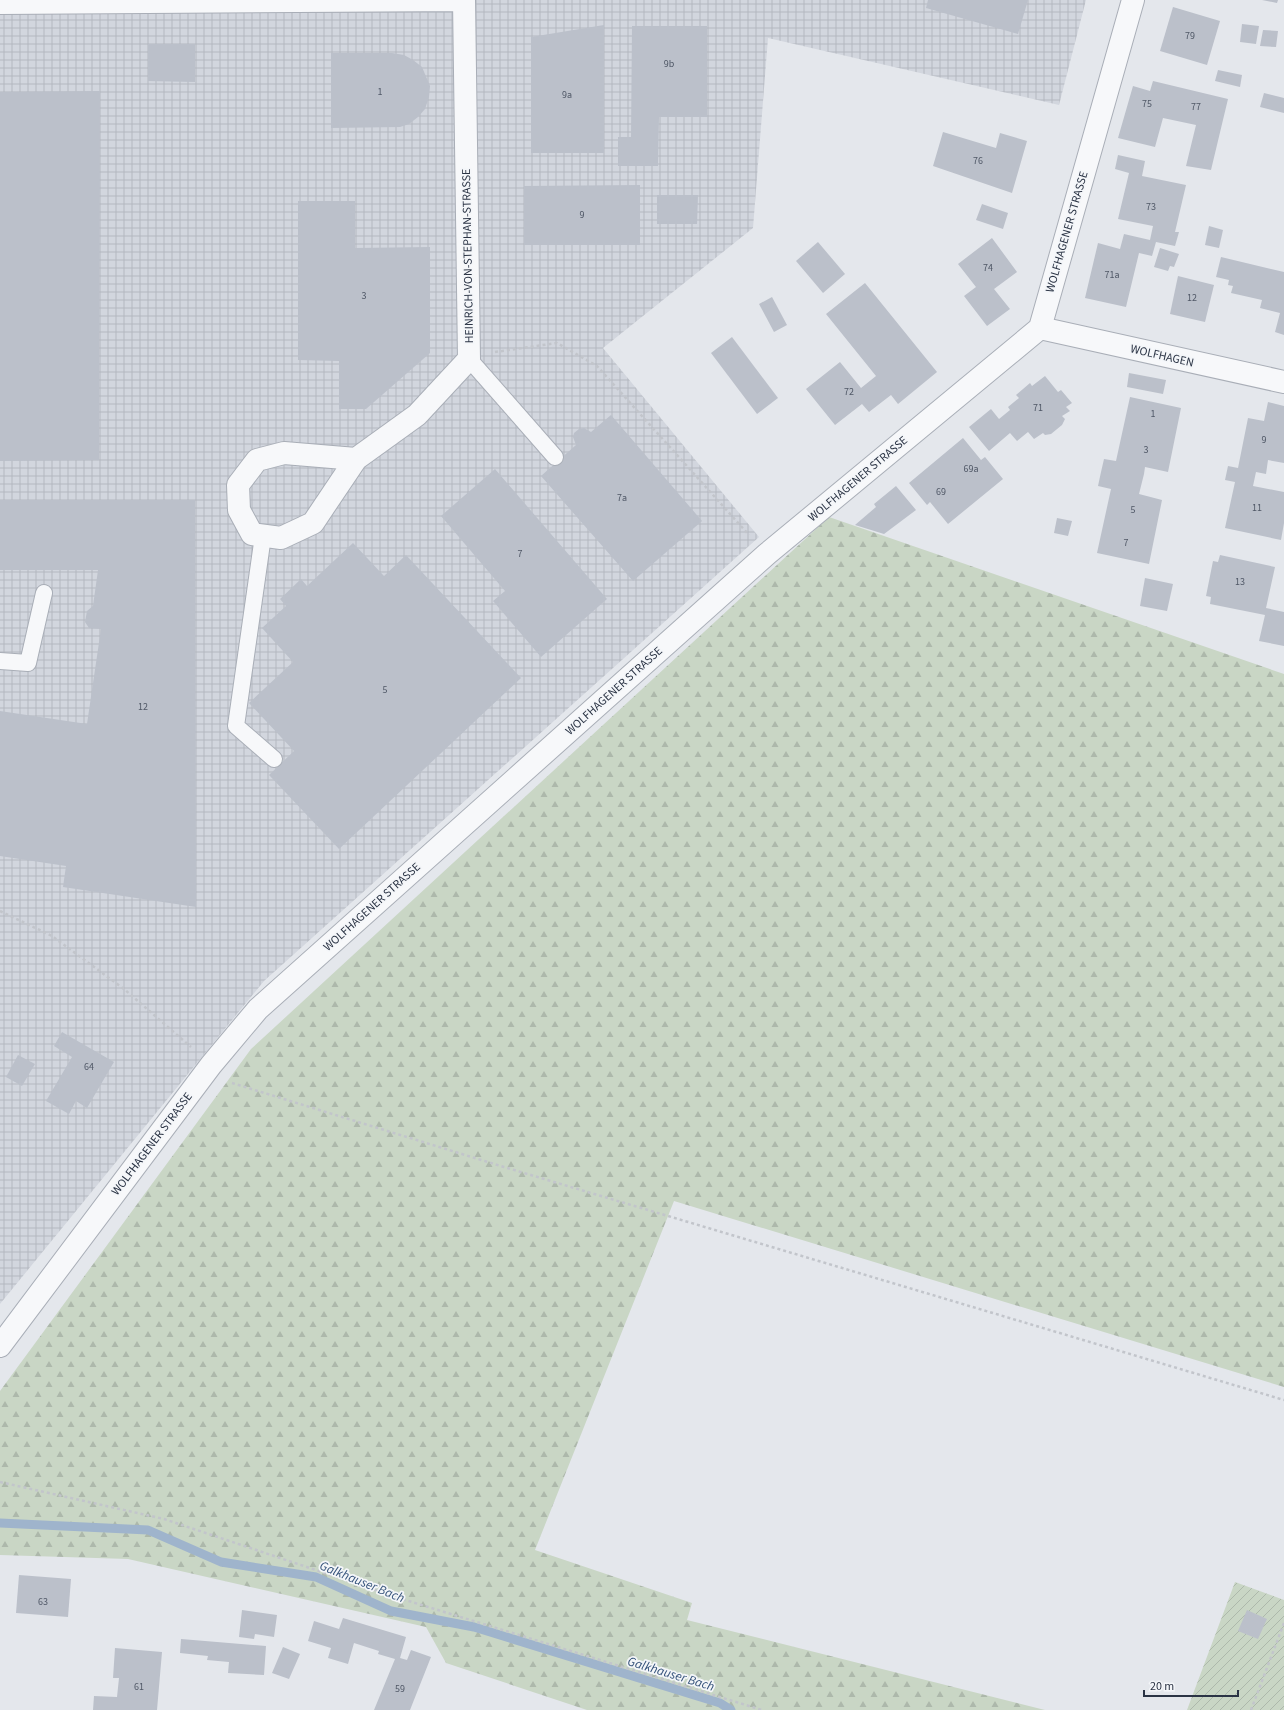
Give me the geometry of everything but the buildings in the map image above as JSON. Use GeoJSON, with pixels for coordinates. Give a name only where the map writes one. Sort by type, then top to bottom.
{"type":"FeatureCollection","features":[{"type":"Feature","properties":{"kind":"street","name":"HEINRICH-VON-STEPHAN-STRASSE"},"geometry":{"type":"LineString","coordinates":[[0,2],[464,0],[470,359],[417,415],[356,459],[313,523],[281,538],[252,534],[239,510],[238,485],[257,460],[284,453],[356,459]]}},
{"type":"Feature","properties":{"kind":"street","name":"WOLFHAGENER STRASSE"},"geometry":{"type":"LineString","coordinates":[[0,1346],[211,1065],[258,1009],[766,554],[1040,328],[1133,0]]}},
{"type":"Feature","properties":{"kind":"street","name":"WOLFHAGEN"},"geometry":{"type":"LineString","coordinates":[[1040,328],[1284,382]]}},
{"type":"Feature","properties":{"kind":"lane"},"geometry":{"type":"LineString","coordinates":[[470,359],[555,457]]}},
{"type":"Feature","properties":{"kind":"lane"},"geometry":{"type":"LineString","coordinates":[[263,536],[236,726],[274,759]]}},
{"type":"Feature","properties":{"kind":"lane"},"geometry":{"type":"LineString","coordinates":[[0,662],[28,663],[44,593]]}},
{"type":"Feature","properties":{"kind":"path"},"geometry":{"type":"LineString","coordinates":[[470,359],[482,354],[557,344],[596,366],[766,554]]}},
{"type":"Feature","properties":{"kind":"path"},"geometry":{"type":"LineString","coordinates":[[0,911],[52,936],[100,971],[130,994],[233,1084],[504,1168],[1284,1400]]}},
{"type":"Feature","properties":{"kind":"path"},"geometry":{"type":"LineString","coordinates":[[0,1482],[164,1518],[399,1598],[762,1710]]}},
{"type":"Feature","properties":{"kind":"path"},"geometry":{"type":"LineString","coordinates":[[1251,1710],[1284,1623]]}},
{"type":"Feature","properties":{"kind":"shaded area"},"geometry":{"type":"Polygon","coordinates":[[[0,0],[1086,0],[1059,105],[768,38],[753,228],[603,348],[759,537],[264,981],[0,1304],[0,0]]]}},
{"type":"Feature","properties":{"kind":"green space"},"geometry":{"type":"Polygon","coordinates":[[[829,517],[1284,674],[1284,1387],[674,1201],[535,1550],[692,1603],[687,1620],[1045,1710],[587,1710],[446,1663],[426,1627],[128,1559],[0,1555],[0,1391],[251,1049],[829,517]]]}},
{"type":"Feature","properties":{"kind":"green space"},"geometry":{"type":"Polygon","coordinates":[[[1235,1582],[1284,1600],[1284,1710],[1187,1710],[1235,1582]]]}},
{"type":"Feature","properties":{"kind":"waterway","name":"Galkhauser Bach"},"geometry":{"type":"LineString","coordinates":[[0,1523],[148,1530],[221,1562],[316,1577],[391,1611],[474,1627],[720,1703],[731,1710]]}}]}
